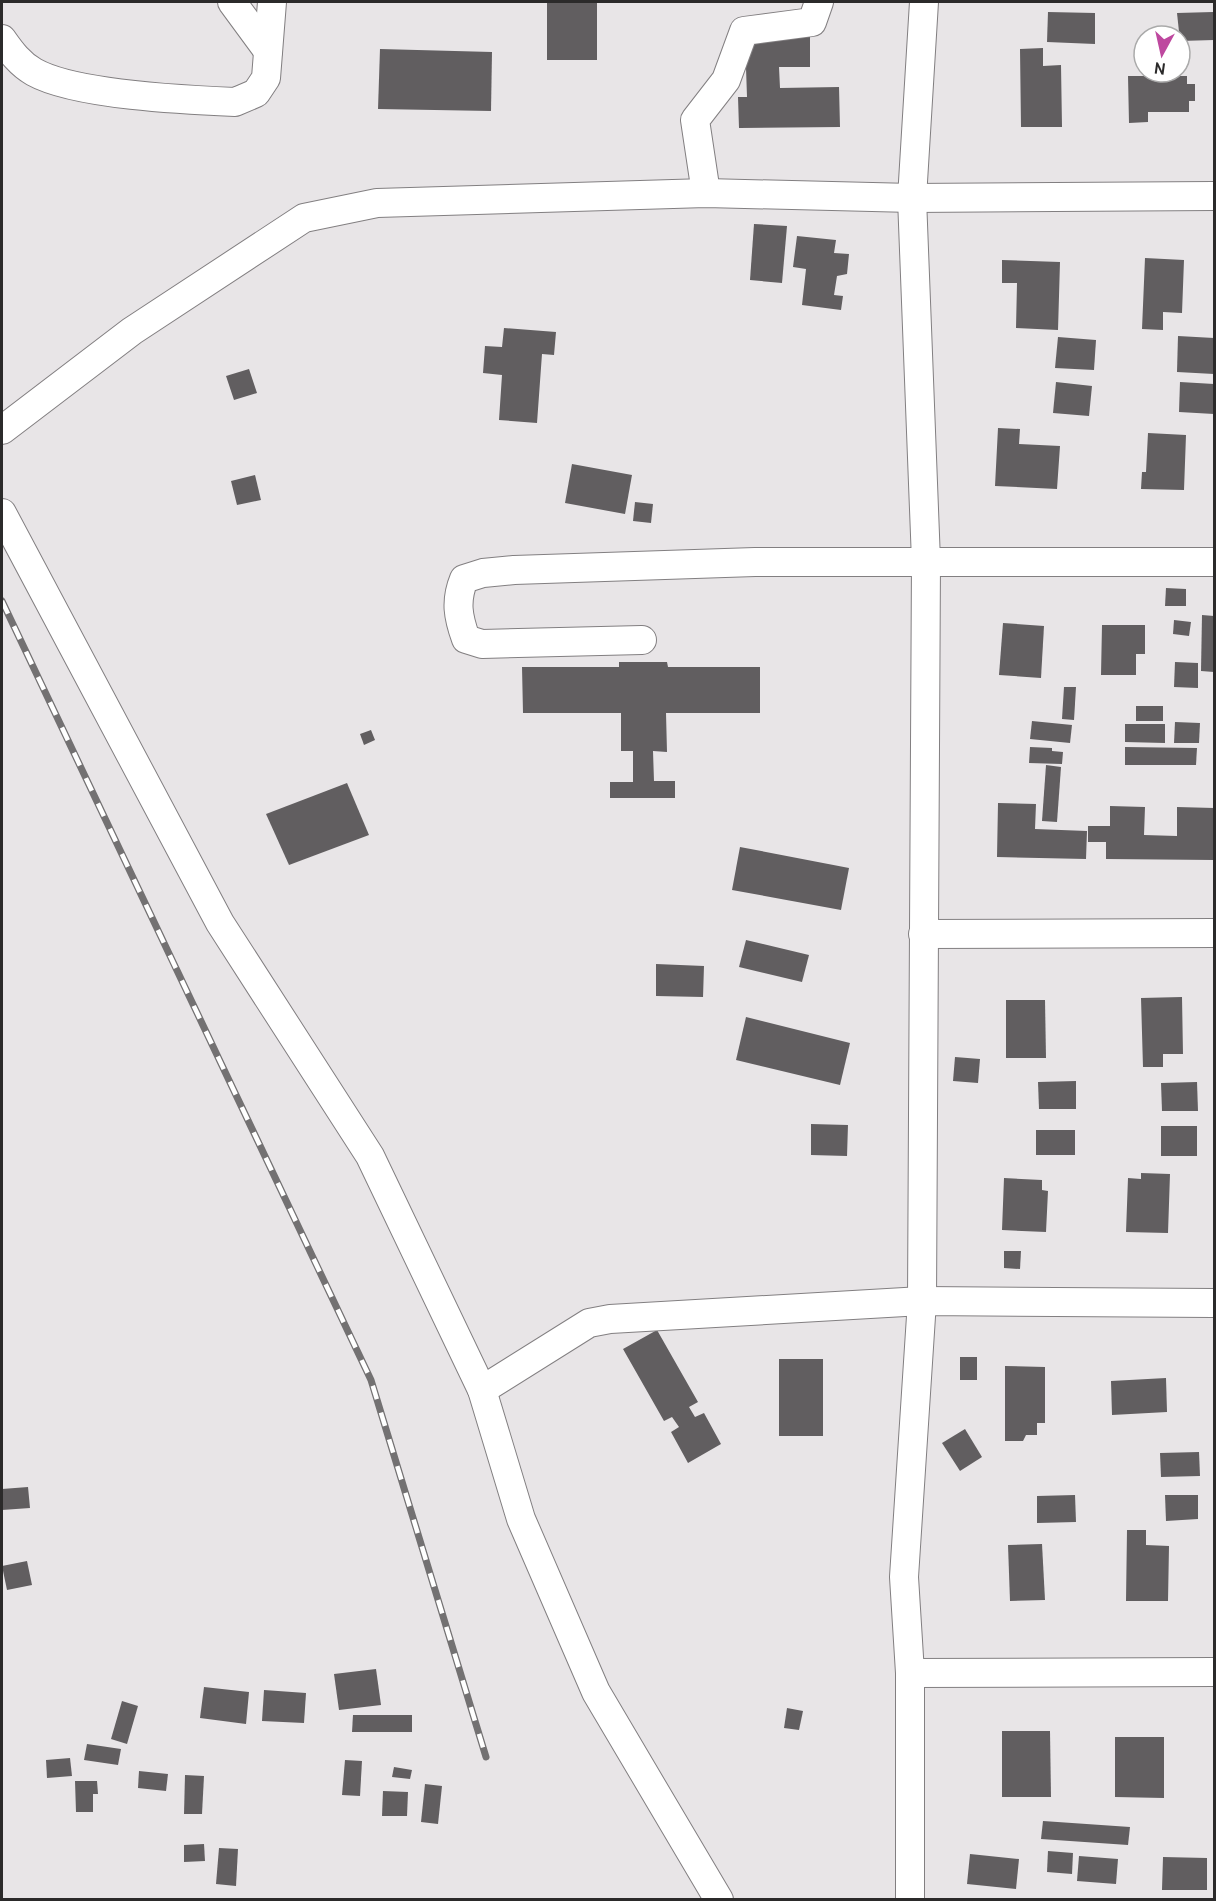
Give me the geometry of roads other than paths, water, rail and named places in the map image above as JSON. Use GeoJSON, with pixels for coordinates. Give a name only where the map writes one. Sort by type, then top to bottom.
{"type":"FeatureCollection","features":[{"type":"Feature","properties":{"kind":"street"},"geometry":{"type":"LineString","coordinates":[[232,2],[268,51]]}},
{"type":"Feature","properties":{"kind":"street"},"geometry":{"type":"LineString","coordinates":[[2,39],[15,57],[32,71],[51,80],[90,88],[235,102],[256,93],[266,78],[272,2]]}},
{"type":"Feature","properties":{"kind":"street"},"geometry":{"type":"LineString","coordinates":[[706,192],[695,120],[726,80],[744,32],[812,22],[819,2]]}},
{"type":"Feature","properties":{"kind":"street"},"geometry":{"type":"LineString","coordinates":[[910,1899],[910,1673],[904,1576],[922,1301],[926,561],[912,198],[924,2]]}},
{"type":"Feature","properties":{"kind":"street"},"geometry":{"type":"LineString","coordinates":[[2,430],[132,331],[304,218],[377,203],[706,192],[912,198],[1215,196]]}},
{"type":"Feature","properties":{"kind":"street"},"geometry":{"type":"LineString","coordinates":[[2,513],[220,923],[370,1156],[482,1390],[521,1519],[596,1692],[719,1899]]}},
{"type":"Feature","properties":{"kind":"street"},"geometry":{"type":"LineString","coordinates":[[642,640],[482,644],[466,639],[458,619],[457,594],[464,579],[483,573],[514,570],[755,562],[1215,562]]}},
{"type":"Feature","properties":{"kind":"street"},"geometry":{"type":"LineString","coordinates":[[923,934],[1215,933]]}},
{"type":"Feature","properties":{"kind":"street"},"geometry":{"type":"LineString","coordinates":[[482,1390],[589,1323],[610,1319],[922,1301],[1215,1303]]}},
{"type":"Feature","properties":{"kind":"street"},"geometry":{"type":"LineString","coordinates":[[910,1673],[1215,1672]]}},
{"type":"Feature","properties":{"kind":"railway"},"geometry":{"type":"LineString","coordinates":[[2,601],[371,1380],[486,1757]]}}]}
